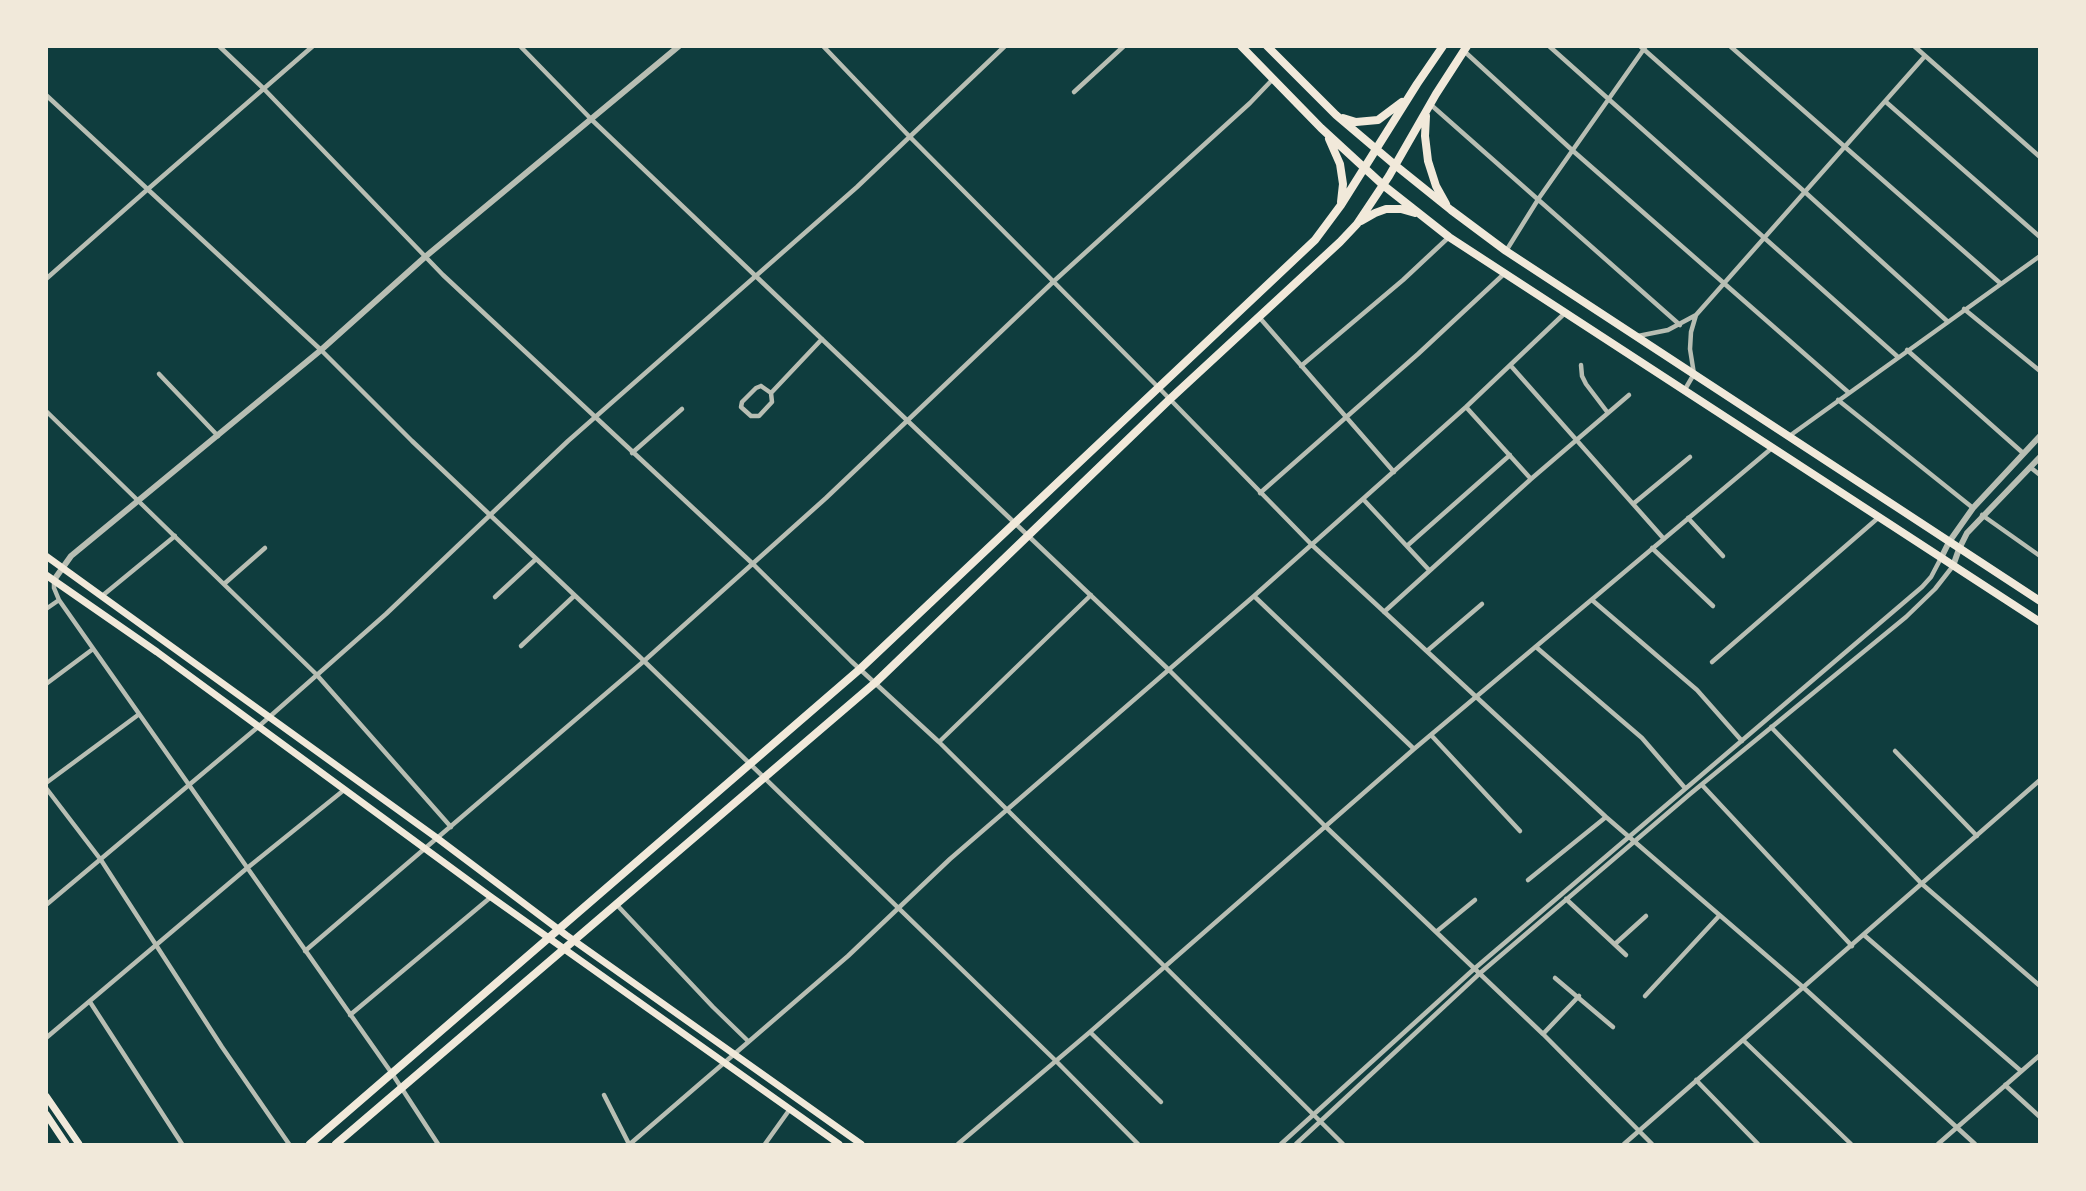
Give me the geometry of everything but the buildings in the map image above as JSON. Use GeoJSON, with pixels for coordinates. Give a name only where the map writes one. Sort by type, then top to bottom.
{"type":"FeatureCollection","features":[{"type":"Feature","properties":{"kind":"main road"},"geometry":{"type":"LineString","coordinates":[[1241,46],[1321,128],[1383,185],[1449,237],[2040,622]]}},
{"type":"Feature","properties":{"kind":"main road"},"geometry":{"type":"LineString","coordinates":[[1267,46],[1336,115],[1450,210],[1506,251],[2040,601]]}},
{"type":"Feature","properties":{"kind":"main road"},"geometry":{"type":"LineString","coordinates":[[310,1144],[393,1075],[558,929],[860,669],[1315,240],[1341,206],[1443,46]]}},
{"type":"Feature","properties":{"kind":"main road"},"geometry":{"type":"LineString","coordinates":[[336,1144],[876,682],[1170,399],[1340,242],[1357,224],[1383,185],[1466,49]]}},
{"type":"Feature","properties":{"kind":"main road"},"geometry":{"type":"LineString","coordinates":[[1336,115],[1356,122],[1378,120],[1393,111],[1412,92]]}},
{"type":"Feature","properties":{"kind":"main road"},"geometry":{"type":"LineString","coordinates":[[1428,108],[1425,136],[1428,161],[1436,186],[1450,210]]}},
{"type":"Feature","properties":{"kind":"main road"},"geometry":{"type":"LineString","coordinates":[[1321,128],[1333,145],[1340,164],[1343,184],[1341,206]]}},
{"type":"Feature","properties":{"kind":"main road"},"geometry":{"type":"LineString","coordinates":[[1357,224],[1386,209],[1401,209],[1419,214]]}},
{"type":"Feature","properties":{"kind":"main road"},"geometry":{"type":"LineString","coordinates":[[46,556],[437,838],[558,929],[861,1144]]}},
{"type":"Feature","properties":{"kind":"main road"},"geometry":{"type":"LineString","coordinates":[[46,575],[491,897],[790,1109],[833,1143]]}},
{"type":"Feature","properties":{"kind":"main road"},"geometry":{"type":"LineString","coordinates":[[46,1096],[79,1144]]}},
{"type":"Feature","properties":{"kind":"main road"},"geometry":{"type":"LineString","coordinates":[[46,1114],[66,1144]]}},
{"type":"Feature","properties":{"kind":"street"},"geometry":{"type":"LineString","coordinates":[[219,46],[263,88],[425,257],[753,564],[860,669],[939,742],[1343,1144]]}},
{"type":"Feature","properties":{"kind":"street"},"geometry":{"type":"LineString","coordinates":[[46,279],[313,46]]}},
{"type":"Feature","properties":{"kind":"street"},"geometry":{"type":"LineString","coordinates":[[520,46],[592,120],[1169,670],[1326,827],[1543,1034],[1652,1144]]}},
{"type":"Feature","properties":{"kind":"street"},"geometry":{"type":"LineString","coordinates":[[438,1144],[393,1075],[59,600],[54,588],[54,580],[71,556],[321,350],[425,257],[680,46]]}},
{"type":"Feature","properties":{"kind":"street"},"geometry":{"type":"LineString","coordinates":[[823,46],[1312,545],[1606,817],[1804,988],[1975,1144]]}},
{"type":"Feature","properties":{"kind":"street"},"geometry":{"type":"LineString","coordinates":[[46,904],[189,786],[386,614],[594,417],[857,187],[1005,46]]}},
{"type":"Feature","properties":{"kind":"street"},"geometry":{"type":"LineString","coordinates":[[1074,92],[1124,46]]}},
{"type":"Feature","properties":{"kind":"street"},"geometry":{"type":"LineString","coordinates":[[1549,46],[1898,357]]}},
{"type":"Feature","properties":{"kind":"street"},"geometry":{"type":"LineString","coordinates":[[1730,46],[2000,283]]}},
{"type":"Feature","properties":{"kind":"street"},"geometry":{"type":"LineString","coordinates":[[1914,46],[2040,157]]}},
{"type":"Feature","properties":{"kind":"street"},"geometry":{"type":"LineString","coordinates":[[1506,251],[1539,198],[1643,48],[1947,321]]}},
{"type":"Feature","properties":{"kind":"street"},"geometry":{"type":"LineString","coordinates":[[1466,49],[1572,150],[1848,392]]}},
{"type":"Feature","properties":{"kind":"street"},"geometry":{"type":"LineString","coordinates":[[1637,336],[1653,334],[1680,325],[1696,315],[1925,56]]}},
{"type":"Feature","properties":{"kind":"street"},"geometry":{"type":"LineString","coordinates":[[305,951],[644,661],[753,564],[1273,79]]}},
{"type":"Feature","properties":{"kind":"street"},"geometry":{"type":"LineString","coordinates":[[46,95],[321,350],[412,441],[644,661],[1056,1061],[1138,1144]]}},
{"type":"Feature","properties":{"kind":"street"},"geometry":{"type":"LineString","coordinates":[[1886,102],[2040,237]]}},
{"type":"Feature","properties":{"kind":"street"},"geometry":{"type":"LineString","coordinates":[[1428,108],[1539,198],[1680,325]]}},
{"type":"Feature","properties":{"kind":"street"},"geometry":{"type":"LineString","coordinates":[[1301,366],[1403,280],[1449,237]]}},
{"type":"Feature","properties":{"kind":"street"},"geometry":{"type":"LineString","coordinates":[[1788,436],[2000,283],[2037,258],[2040,264]]}},
{"type":"Feature","properties":{"kind":"street"},"geometry":{"type":"LineString","coordinates":[[1260,493],[1418,354],[1505,273]]}},
{"type":"Feature","properties":{"kind":"street"},"geometry":{"type":"LineString","coordinates":[[1964,309],[2040,371]]}},
{"type":"Feature","properties":{"kind":"street"},"geometry":{"type":"LineString","coordinates":[[604,1095],[629,1144],[848,956],[950,859],[1254,597],[1511,366],[1565,313]]}},
{"type":"Feature","properties":{"kind":"street"},"geometry":{"type":"LineString","coordinates":[[1684,391],[1694,374],[1690,349],[1691,332],[1696,315]]}},
{"type":"Feature","properties":{"kind":"street"},"geometry":{"type":"LineString","coordinates":[[1260,317],[1394,472]]}},
{"type":"Feature","properties":{"kind":"street"},"geometry":{"type":"LineString","coordinates":[[771,393],[766,388],[759,387],[743,400],[741,407],[748,415],[759,416],[772,402],[771,393],[822,339]]}},
{"type":"Feature","properties":{"kind":"street"},"geometry":{"type":"LineString","coordinates":[[1907,350],[2023,453]]}},
{"type":"Feature","properties":{"kind":"street"},"geometry":{"type":"LineString","coordinates":[[1581,365],[1582,376],[1586,384],[1608,413]]}},
{"type":"Feature","properties":{"kind":"street"},"geometry":{"type":"LineString","coordinates":[[1511,366],[1664,539]]}},
{"type":"Feature","properties":{"kind":"street"},"geometry":{"type":"LineString","coordinates":[[159,374],[218,436]]}},
{"type":"Feature","properties":{"kind":"street"},"geometry":{"type":"LineString","coordinates":[[1384,612],[1531,479],[1629,395]]}},
{"type":"Feature","properties":{"kind":"street"},"geometry":{"type":"LineString","coordinates":[[1838,400],[1974,508]]}},
{"type":"Feature","properties":{"kind":"street"},"geometry":{"type":"LineString","coordinates":[[1466,407],[1531,479]]}},
{"type":"Feature","properties":{"kind":"street"},"geometry":{"type":"LineString","coordinates":[[632,453],[682,409]]}},
{"type":"Feature","properties":{"kind":"street"},"geometry":{"type":"LineString","coordinates":[[46,411],[316,674],[451,827]]}},
{"type":"Feature","properties":{"kind":"street"},"geometry":{"type":"LineString","coordinates":[[1281,1144],[1474,969],[1923,587],[1931,577],[1949,542],[1974,508],[2040,436]]}},
{"type":"Feature","properties":{"kind":"street"},"geometry":{"type":"LineString","coordinates":[[958,1144],[1414,749],[1772,448]]}},
{"type":"Feature","properties":{"kind":"street"},"geometry":{"type":"LineString","coordinates":[[1408,545],[1510,454]]}},
{"type":"Feature","properties":{"kind":"street"},"geometry":{"type":"LineString","coordinates":[[1633,504],[1690,457]]}},
{"type":"Feature","properties":{"kind":"street"},"geometry":{"type":"LineString","coordinates":[[1296,1144],[1479,974],[1771,727],[1906,617],[1935,589],[1953,566],[1967,533],[1982,515],[2040,457]]}},
{"type":"Feature","properties":{"kind":"street"},"geometry":{"type":"LineString","coordinates":[[2030,467],[2040,476]]}},
{"type":"Feature","properties":{"kind":"street"},"geometry":{"type":"LineString","coordinates":[[1363,500],[1408,545],[1429,570]]}},
{"type":"Feature","properties":{"kind":"street"},"geometry":{"type":"LineString","coordinates":[[1982,515],[2040,556]]}},
{"type":"Feature","properties":{"kind":"street"},"geometry":{"type":"LineString","coordinates":[[1688,518],[1723,556]]}},
{"type":"Feature","properties":{"kind":"street"},"geometry":{"type":"LineString","coordinates":[[1712,662],[1878,518]]}},
{"type":"Feature","properties":{"kind":"street"},"geometry":{"type":"LineString","coordinates":[[102,596],[175,536]]}},
{"type":"Feature","properties":{"kind":"street"},"geometry":{"type":"LineString","coordinates":[[224,584],[265,549]]}},
{"type":"Feature","properties":{"kind":"street"},"geometry":{"type":"LineString","coordinates":[[1652,549],[1713,606]]}},
{"type":"Feature","properties":{"kind":"street"},"geometry":{"type":"LineString","coordinates":[[495,597],[536,559]]}},
{"type":"Feature","properties":{"kind":"street"},"geometry":{"type":"LineString","coordinates":[[521,646],[574,596]]}},
{"type":"Feature","properties":{"kind":"street"},"geometry":{"type":"LineString","coordinates":[[939,742],[1091,596]]}},
{"type":"Feature","properties":{"kind":"street"},"geometry":{"type":"LineString","coordinates":[[1254,597],[1414,749]]}},
{"type":"Feature","properties":{"kind":"street"},"geometry":{"type":"LineString","coordinates":[[46,609],[59,600]]}},
{"type":"Feature","properties":{"kind":"street"},"geometry":{"type":"LineString","coordinates":[[1592,600],[1697,690],[1742,741]]}},
{"type":"Feature","properties":{"kind":"street"},"geometry":{"type":"LineString","coordinates":[[1427,651],[1482,604]]}},
{"type":"Feature","properties":{"kind":"street"},"geometry":{"type":"LineString","coordinates":[[1898,608],[1906,617]]}},
{"type":"Feature","properties":{"kind":"street"},"geometry":{"type":"LineString","coordinates":[[1536,647],[1642,738],[1685,788]]}},
{"type":"Feature","properties":{"kind":"street"},"geometry":{"type":"LineString","coordinates":[[46,684],[93,649]]}},
{"type":"Feature","properties":{"kind":"street"},"geometry":{"type":"LineString","coordinates":[[46,783],[138,715]]}},
{"type":"Feature","properties":{"kind":"street"},"geometry":{"type":"LineString","coordinates":[[1771,727],[1922,884],[2040,986]]}},
{"type":"Feature","properties":{"kind":"street"},"geometry":{"type":"LineString","coordinates":[[1431,735],[1520,831]]}},
{"type":"Feature","properties":{"kind":"street"},"geometry":{"type":"LineString","coordinates":[[1894,751],[1977,836]]}},
{"type":"Feature","properties":{"kind":"street"},"geometry":{"type":"LineString","coordinates":[[1624,1144],[2040,780]]}},
{"type":"Feature","properties":{"kind":"street"},"geometry":{"type":"LineString","coordinates":[[1702,785],[1852,946]]}},
{"type":"Feature","properties":{"kind":"street"},"geometry":{"type":"LineString","coordinates":[[46,788],[101,860],[216,1038],[288,1144]]}},
{"type":"Feature","properties":{"kind":"street"},"geometry":{"type":"LineString","coordinates":[[46,1038],[246,869],[344,790]]}},
{"type":"Feature","properties":{"kind":"street"},"geometry":{"type":"LineString","coordinates":[[1528,880],[1606,817]]}},
{"type":"Feature","properties":{"kind":"street"},"geometry":{"type":"LineString","coordinates":[[350,1015],[491,897]]}},
{"type":"Feature","properties":{"kind":"street"},"geometry":{"type":"LineString","coordinates":[[1566,899],[1626,955]]}},
{"type":"Feature","properties":{"kind":"street"},"geometry":{"type":"LineString","coordinates":[[1436,932],[1475,900]]}},
{"type":"Feature","properties":{"kind":"street"},"geometry":{"type":"LineString","coordinates":[[616,904],[748,1041]]}},
{"type":"Feature","properties":{"kind":"street"},"geometry":{"type":"LineString","coordinates":[[1615,944],[1646,916]]}},
{"type":"Feature","properties":{"kind":"street"},"geometry":{"type":"LineString","coordinates":[[1645,996],[1719,916]]}},
{"type":"Feature","properties":{"kind":"street"},"geometry":{"type":"LineString","coordinates":[[1864,935],[2021,1071]]}},
{"type":"Feature","properties":{"kind":"street"},"geometry":{"type":"LineString","coordinates":[[1555,978],[1579,996],[1613,1028]]}},
{"type":"Feature","properties":{"kind":"street"},"geometry":{"type":"LineString","coordinates":[[1543,1034],[1579,996]]}},
{"type":"Feature","properties":{"kind":"street"},"geometry":{"type":"LineString","coordinates":[[90,1002],[182,1144]]}},
{"type":"Feature","properties":{"kind":"street"},"geometry":{"type":"LineString","coordinates":[[1090,1032],[1161,1102]]}},
{"type":"Feature","properties":{"kind":"street"},"geometry":{"type":"LineString","coordinates":[[1743,1040],[1851,1144]]}},
{"type":"Feature","properties":{"kind":"street"},"geometry":{"type":"LineString","coordinates":[[1938,1144],[2040,1055]]}},
{"type":"Feature","properties":{"kind":"street"},"geometry":{"type":"LineString","coordinates":[[1696,1080],[1758,1144]]}},
{"type":"Feature","properties":{"kind":"street"},"geometry":{"type":"LineString","coordinates":[[2005,1085],[2040,1117]]}},
{"type":"Feature","properties":{"kind":"street"},"geometry":{"type":"LineString","coordinates":[[765,1144],[790,1109]]}}]}
